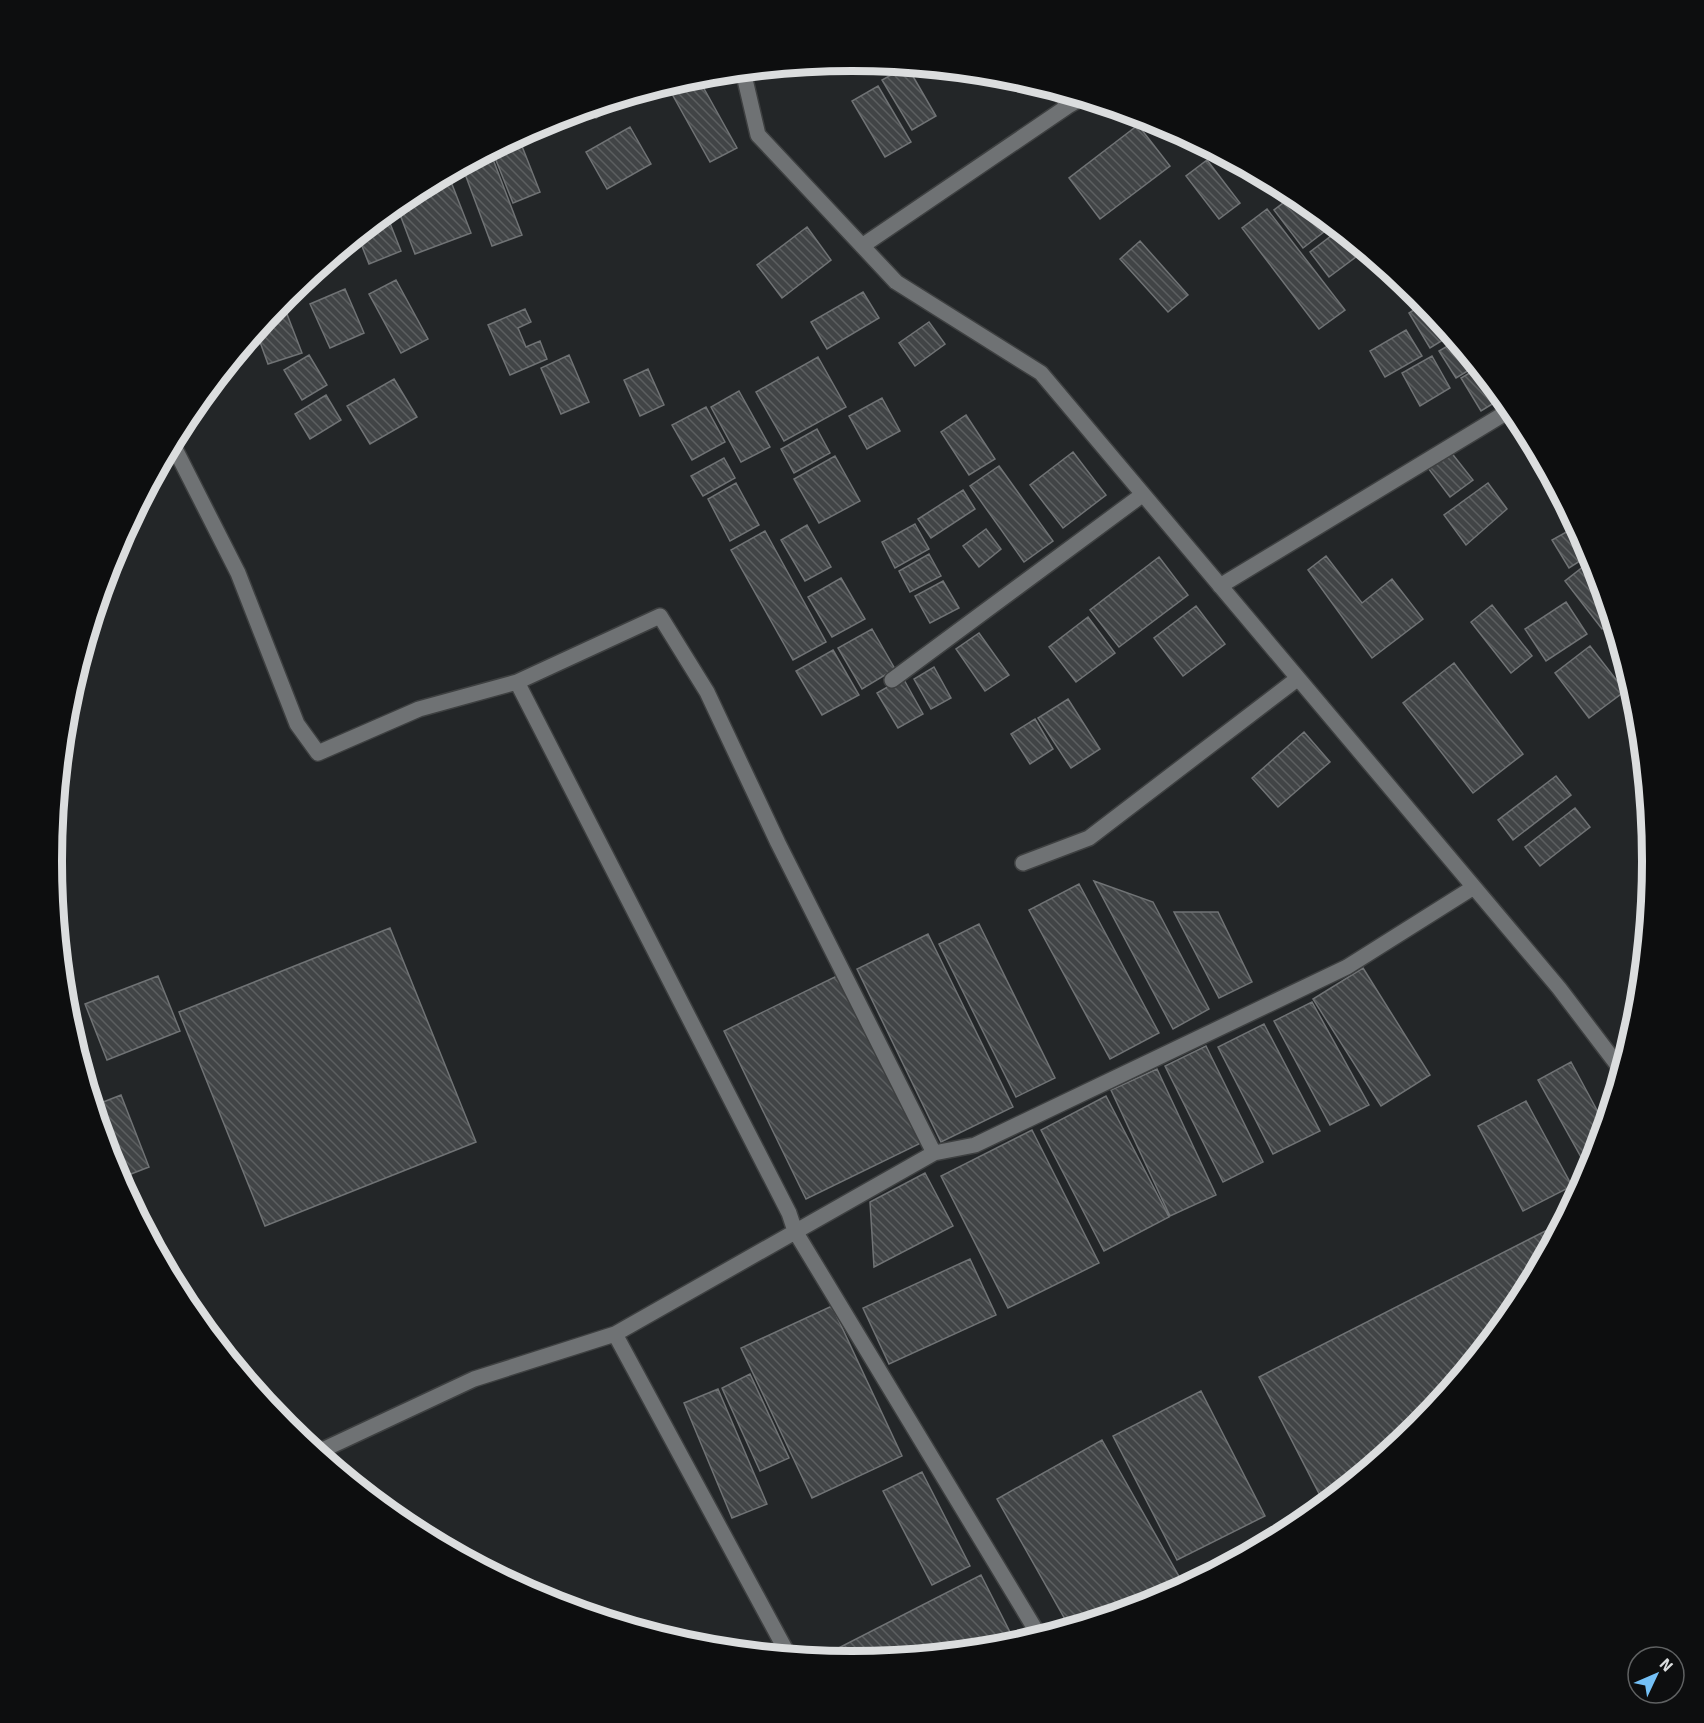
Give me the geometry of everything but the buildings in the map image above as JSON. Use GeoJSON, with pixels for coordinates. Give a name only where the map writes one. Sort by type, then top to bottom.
{"type":"FeatureCollection","features":[{"type":"Feature","properties":{"kind":"street"},"geometry":{"type":"LineString","coordinates":[[745,79],[758,135],[896,282],[1041,374],[1559,988],[1616,1064]]}},
{"type":"Feature","properties":{"kind":"street"},"geometry":{"type":"LineString","coordinates":[[1065,100],[1068,106]]}},
{"type":"Feature","properties":{"kind":"street"},"geometry":{"type":"LineString","coordinates":[[862,246],[1073,103]]}},
{"type":"Feature","properties":{"kind":"street"},"geometry":{"type":"LineString","coordinates":[[1220,586],[1503,414]]}},
{"type":"Feature","properties":{"kind":"street"},"geometry":{"type":"LineString","coordinates":[[176,451],[238,573],[297,724],[318,753],[419,709],[517,682],[660,616],[707,692],[778,843],[934,1153]]}},
{"type":"Feature","properties":{"kind":"street"},"geometry":{"type":"LineString","coordinates":[[892,680],[1142,495]]}},
{"type":"Feature","properties":{"kind":"street"},"geometry":{"type":"LineString","coordinates":[[1023,863],[1089,838],[1297,678]]}},
{"type":"Feature","properties":{"kind":"street"},"geometry":{"type":"LineString","coordinates":[[517,682],[789,1213],[795,1231],[1036,1630]]}},
{"type":"Feature","properties":{"kind":"street"},"geometry":{"type":"LineString","coordinates":[[324,1449],[474,1379],[615,1334],[934,1153],[975,1145],[1347,968],[1474,887]]}},
{"type":"Feature","properties":{"kind":"street"},"geometry":{"type":"LineString","coordinates":[[615,1334],[785,1649]]}}]}
